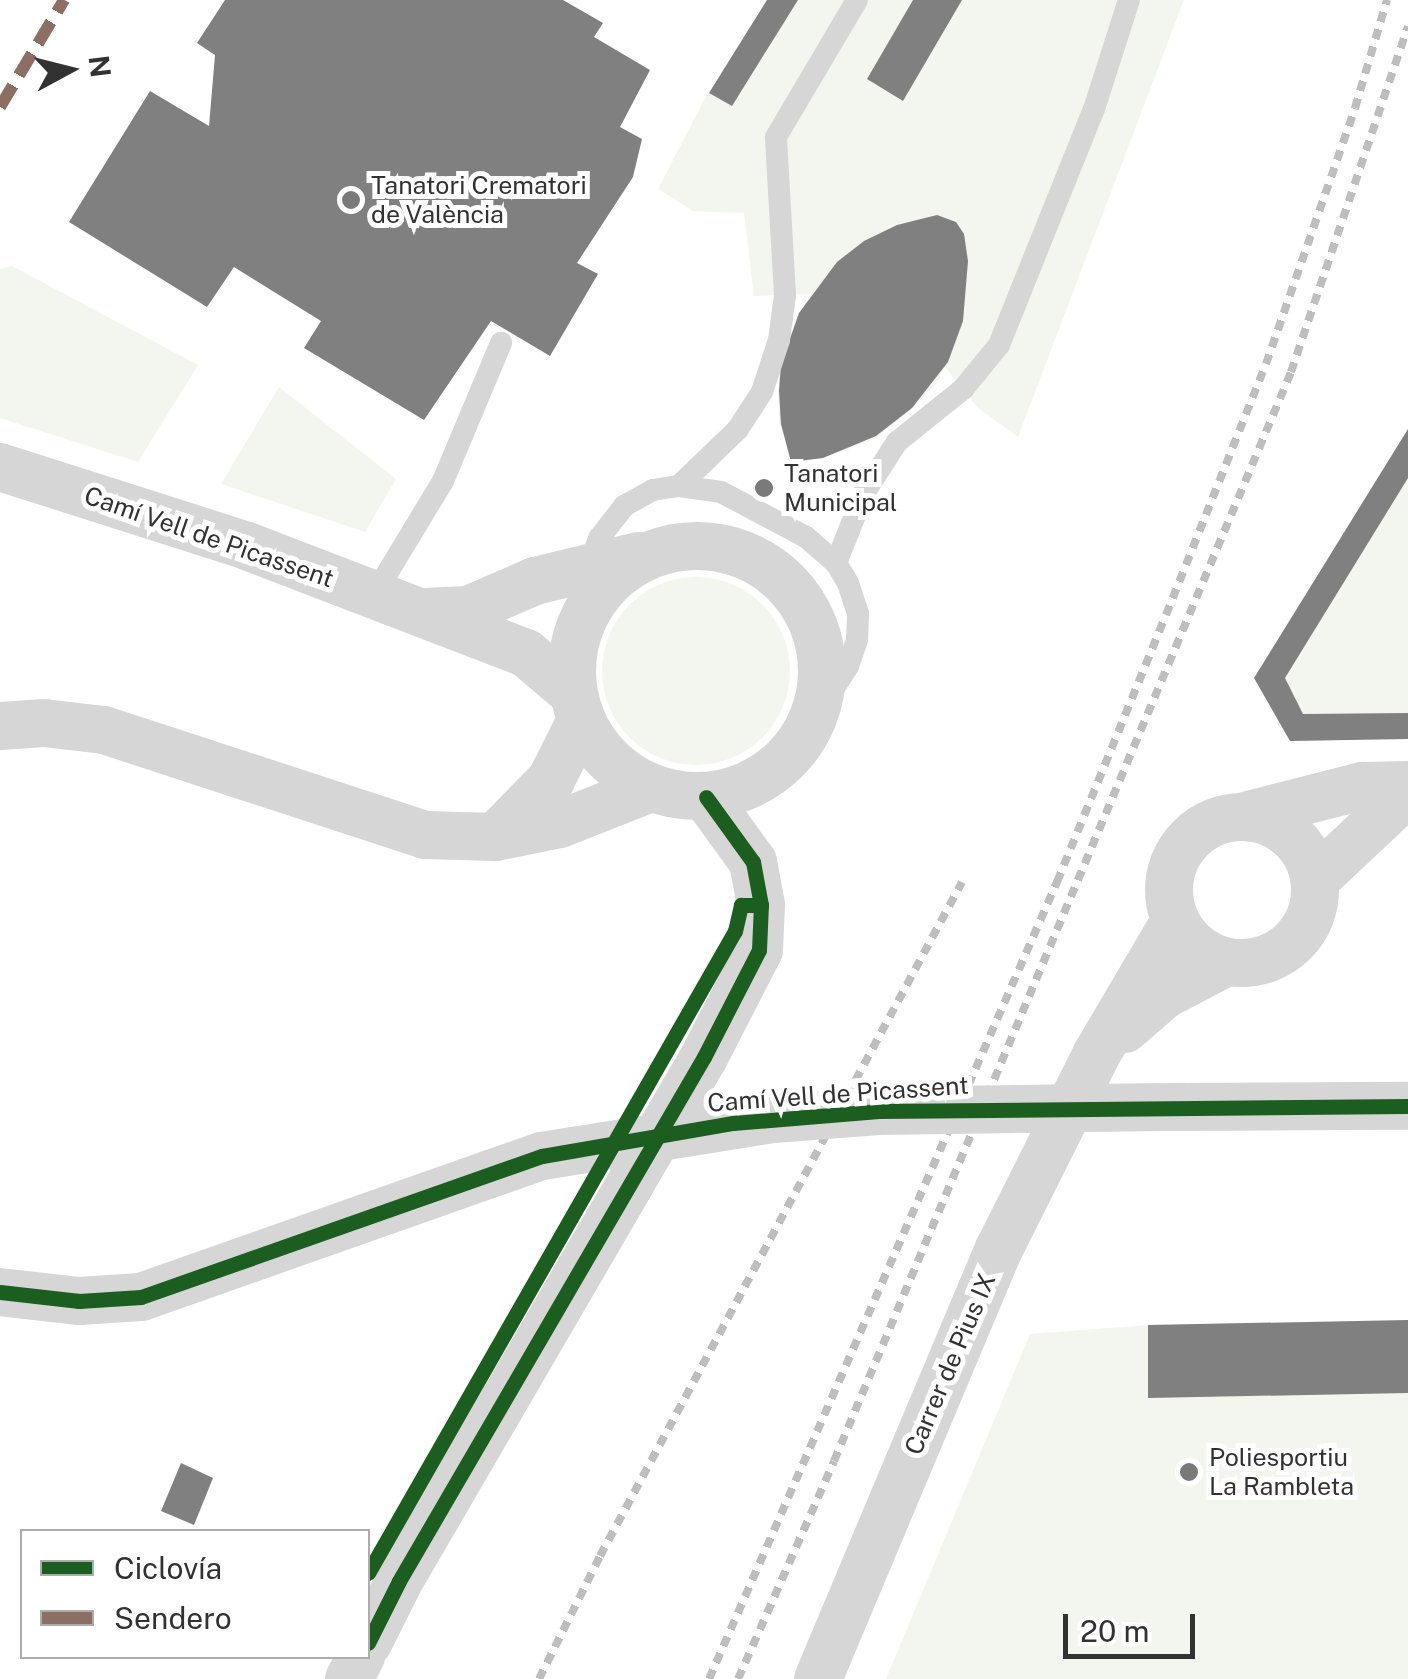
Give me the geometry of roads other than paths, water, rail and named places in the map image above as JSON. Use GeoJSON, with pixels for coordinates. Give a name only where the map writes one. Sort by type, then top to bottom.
{"type":"FeatureCollection","features":[{"type":"Feature","properties":{"kind":"street","name":"Camí Vell de Picassent"},"geometry":{"type":"LineString","coordinates":[[0,467],[247,546],[526,653],[577,706]]}},
{"type":"Feature","properties":{"kind":"street"},"geometry":{"type":"LineString","coordinates":[[685,544],[723,547],[758,560],[788,582],[810,614],[822,649],[822,687],[812,724],[793,752],[768,774],[738,790],[706,797],[650,788],[622,772],[598,748],[577,706],[572,657],[580,622],[597,594],[620,570],[648,554],[685,544]]}},
{"type":"Feature","properties":{"kind":"street","name":"Camí Vell de Picassent"},"geometry":{"type":"LineString","coordinates":[[395,604],[468,610],[535,581],[648,554]]}},
{"type":"Feature","properties":{"kind":"street"},"geometry":{"type":"LineString","coordinates":[[495,837],[552,780],[577,706]]}},
{"type":"Feature","properties":{"kind":"street"},"geometry":{"type":"LineString","coordinates":[[0,726],[44,723],[104,730],[425,835],[495,837],[560,824],[650,788]]}},
{"type":"Feature","properties":{"kind":"street"},"geometry":{"type":"LineString","coordinates":[[1245,816],[1284,828],[1310,860],[1315,880],[1314,904],[1307,926],[1292,944],[1262,960],[1227,962],[1206,954],[1175,920],[1168,897],[1170,872],[1180,848],[1198,830],[1220,819],[1363,786],[1408,784]]}},
{"type":"Feature","properties":{"kind":"street"},"geometry":{"type":"LineString","coordinates":[[370,1639],[398,1582],[704,1058],[759,950],[762,904],[753,862],[706,797]]}},
{"type":"Feature","properties":{"kind":"street"},"geometry":{"type":"LineString","coordinates":[[1315,880],[1395,806],[1408,801]]}},
{"type":"Feature","properties":{"kind":"street","name":"Carrer de Pius IX"},"geometry":{"type":"LineString","coordinates":[[818,1679],[998,1249],[1096,1055],[1175,920]]}},
{"type":"Feature","properties":{"kind":"street","name":"Carrer de Pius IX"},"geometry":{"type":"LineString","coordinates":[[1096,1055],[1164,995],[1227,962]]}},
{"type":"Feature","properties":{"kind":"street","name":"Camí Vell de Picassent"},"geometry":{"type":"LineString","coordinates":[[0,1292],[79,1301],[141,1297],[542,1156],[692,1129],[808,1116],[1408,1106]]}},
{"type":"Feature","properties":{"kind":"lane"},"geometry":{"type":"LineString","coordinates":[[679,486],[738,429],[762,392],[779,340],[786,295],[776,137],[858,0]]}},
{"type":"Feature","properties":{"kind":"lane"},"geometry":{"type":"LineString","coordinates":[[836,564],[864,493],[897,442],[963,389],[999,345],[1094,109],[1130,0]]}},
{"type":"Feature","properties":{"kind":"lane"},"geometry":{"type":"LineString","coordinates":[[395,604],[502,343]]}},
{"type":"Feature","properties":{"kind":"lane"},"geometry":{"type":"LineString","coordinates":[[580,622],[588,566],[600,537],[624,506],[652,490],[679,486],[721,492],[806,537],[836,564],[848,583],[858,614],[857,640],[848,666],[812,724]]}},
{"type":"Feature","properties":{"kind":"railway"},"geometry":{"type":"LineString","coordinates":[[709,1679],[1057,882],[1166,615],[1266,364],[1355,108],[1387,0]]}},
{"type":"Feature","properties":{"kind":"railway"},"geometry":{"type":"LineString","coordinates":[[738,1679],[834,1461],[1291,372],[1408,26]]}},
{"type":"Feature","properties":{"kind":"railway"},"geometry":{"type":"LineString","coordinates":[[539,1679],[600,1556],[962,882]]}},
{"type":"Feature","properties":{"kind":"place","name":"Tanatori Crematori de València"},"geometry":{"type":"Point","coordinates":[351,200]}},
{"type":"Feature","properties":{"kind":"place","name":"Tanatori Municipal"},"geometry":{"type":"Point","coordinates":[764,488]}},
{"type":"Feature","properties":{"kind":"place","name":"Poliesportiu La Rambleta"},"geometry":{"type":"Point","coordinates":[1189,1472]}}]}
